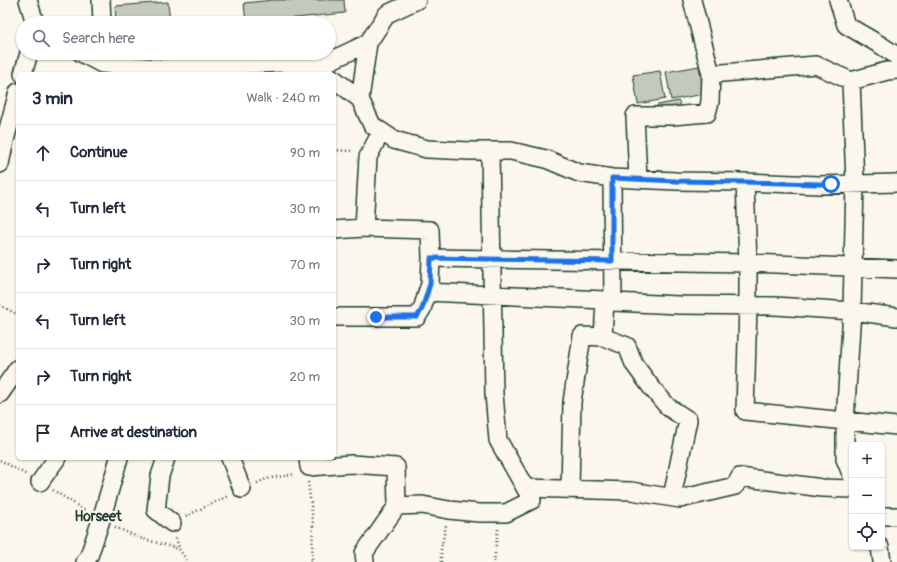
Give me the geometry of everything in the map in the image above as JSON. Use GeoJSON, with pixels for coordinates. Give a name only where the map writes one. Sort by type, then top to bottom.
{"type":"FeatureCollection","features":[{"type":"Feature","properties":{"kind":"street"},"geometry":{"type":"LineString","coordinates":[[28,0],[33,16]]}},
{"type":"Feature","properties":{"kind":"street"},"geometry":{"type":"LineString","coordinates":[[101,0],[102,16]]}},
{"type":"Feature","properties":{"kind":"street"},"geometry":{"type":"LineString","coordinates":[[360,99],[368,42],[386,7],[416,0]]}},
{"type":"Feature","properties":{"kind":"street"},"geometry":{"type":"LineString","coordinates":[[638,179],[635,116],[707,114],[710,102],[712,74],[692,0]]}},
{"type":"Feature","properties":{"kind":"street"},"geometry":{"type":"LineString","coordinates":[[838,0],[846,26],[897,56]]}},
{"type":"Feature","properties":{"kind":"street"},"geometry":{"type":"LineString","coordinates":[[102,64],[164,68],[284,63],[322,70],[368,42]]}},
{"type":"Feature","properties":{"kind":"street"},"geometry":{"type":"LineString","coordinates":[[24,72],[28,60]]}},
{"type":"Feature","properties":{"kind":"street"},"geometry":{"type":"LineString","coordinates":[[712,74],[816,65],[852,81],[897,70]]}},
{"type":"Feature","properties":{"kind":"street"},"geometry":{"type":"LineString","coordinates":[[336,81],[360,99],[372,125],[381,132],[394,140],[427,148],[470,152],[511,151],[546,159],[579,173],[612,178],[819,184],[897,183]]}},
{"type":"Feature","properties":{"kind":"street"},"geometry":{"type":"LineString","coordinates":[[849,469],[845,459],[845,421],[852,311],[853,267],[854,183],[852,81]]}},
{"type":"Feature","properties":{"kind":"street"},"geometry":{"type":"LineString","coordinates":[[0,164],[16,99]]}},
{"type":"Feature","properties":{"kind":"street"},"geometry":{"type":"LineString","coordinates":[[364,228],[368,157],[381,132]]}},
{"type":"Feature","properties":{"kind":"street"},"geometry":{"type":"LineString","coordinates":[[397,506],[422,505],[450,510],[506,513],[532,500],[498,440],[494,394],[490,151]]}},
{"type":"Feature","properties":{"kind":"street"},"geometry":{"type":"LineString","coordinates":[[603,336],[609,301],[612,261],[612,178]]}},
{"type":"Feature","properties":{"kind":"street"},"geometry":{"type":"LineString","coordinates":[[744,182],[748,263],[745,411],[897,426]]}},
{"type":"Feature","properties":{"kind":"street"},"geometry":{"type":"LineString","coordinates":[[336,230],[364,228],[430,230],[431,258],[430,284],[422,309],[417,317],[336,317]]}},
{"type":"Feature","properties":{"kind":"street"},"geometry":{"type":"LineString","coordinates":[[431,258],[748,263],[897,269]]}},
{"type":"Feature","properties":{"kind":"street"},"geometry":{"type":"LineString","coordinates":[[427,292],[679,305],[748,306],[852,311],[897,317]]}},
{"type":"Feature","properties":{"kind":"street"},"geometry":{"type":"LineString","coordinates":[[570,489],[572,402],[582,336],[603,336],[627,346],[634,364],[651,387],[668,406],[688,420],[672,497]]}},
{"type":"Feature","properties":{"kind":"street"},"geometry":{"type":"LineString","coordinates":[[0,394],[16,371]]}},
{"type":"Feature","properties":{"kind":"street"},"geometry":{"type":"LineString","coordinates":[[40,482],[56,460]]}},
{"type":"Feature","properties":{"kind":"street"},"geometry":{"type":"LineString","coordinates":[[85,562],[89,556],[101,520],[118,460]]}},
{"type":"Feature","properties":{"kind":"street"},"geometry":{"type":"LineString","coordinates":[[165,460],[160,476],[156,510],[172,523]]}},
{"type":"Feature","properties":{"kind":"street"},"geometry":{"type":"LineString","coordinates":[[231,460],[242,489]]}},
{"type":"Feature","properties":{"kind":"street"},"geometry":{"type":"LineString","coordinates":[[308,460],[309,467],[352,464],[396,467],[397,506],[364,553],[365,562]]}},
{"type":"Feature","properties":{"kind":"street"},"geometry":{"type":"LineString","coordinates":[[525,488],[631,491],[680,499],[735,486],[740,477],[822,488],[849,489]]}},
{"type":"Feature","properties":{"kind":"street"},"geometry":{"type":"LineString","coordinates":[[885,516],[897,516]]}},
{"type":"Feature","properties":{"kind":"street"},"geometry":{"type":"LineString","coordinates":[[880,550],[882,562]]}},
{"type":"Feature","properties":{"kind":"path"},"geometry":{"type":"LineString","coordinates":[[0,305],[16,314]]}},
{"type":"Feature","properties":{"kind":"path"},"geometry":{"type":"LineString","coordinates":[[307,479],[313,521],[311,562]]}},
{"type":"Feature","properties":{"kind":"path"},"geometry":{"type":"LineString","coordinates":[[441,562],[441,549],[450,510]]}},
{"type":"Feature","properties":{"kind":"path"},"geometry":{"type":"LineString","coordinates":[[494,562],[500,513]]}},
{"type":"Feature","properties":{"kind":"path"},"geometry":{"type":"LineString","coordinates":[[101,520],[140,538],[179,549],[188,562]]}},
{"type":"Feature","properties":{"kind":"building"},"geometry":{"type":"Polygon","coordinates":[[[273,0],[344,0],[345,13],[315,16],[245,16],[244,3],[273,0]]]}},
{"type":"Feature","properties":{"kind":"building"},"geometry":{"type":"Polygon","coordinates":[[[168,2],[169,16],[116,16],[115,6],[168,2]]]}},
{"type":"Feature","properties":{"kind":"building"},"geometry":{"type":"Polygon","coordinates":[[[699,66],[704,94],[671,100],[666,72],[699,66]]]}},
{"type":"Feature","properties":{"kind":"building"},"geometry":{"type":"Polygon","coordinates":[[[660,71],[665,99],[638,104],[633,75],[660,71]]]}},
{"type":"Feature","properties":{"kind":"building"},"geometry":{"type":"Polygon","coordinates":[[[679,101],[681,112],[659,115],[657,105],[679,101]]]}},
{"type":"Feature","properties":{"kind":"district","name":"Horseet"},"geometry":{"type":"Point","coordinates":[98,516]}},
{"type":"Feature","properties":{"kind":"route"},"geometry":{"type":"LineString","coordinates":[[376,317],[417,317],[422,309],[430,284],[431,258],[612,261],[612,178],[676,181],[831,184]]}}]}
